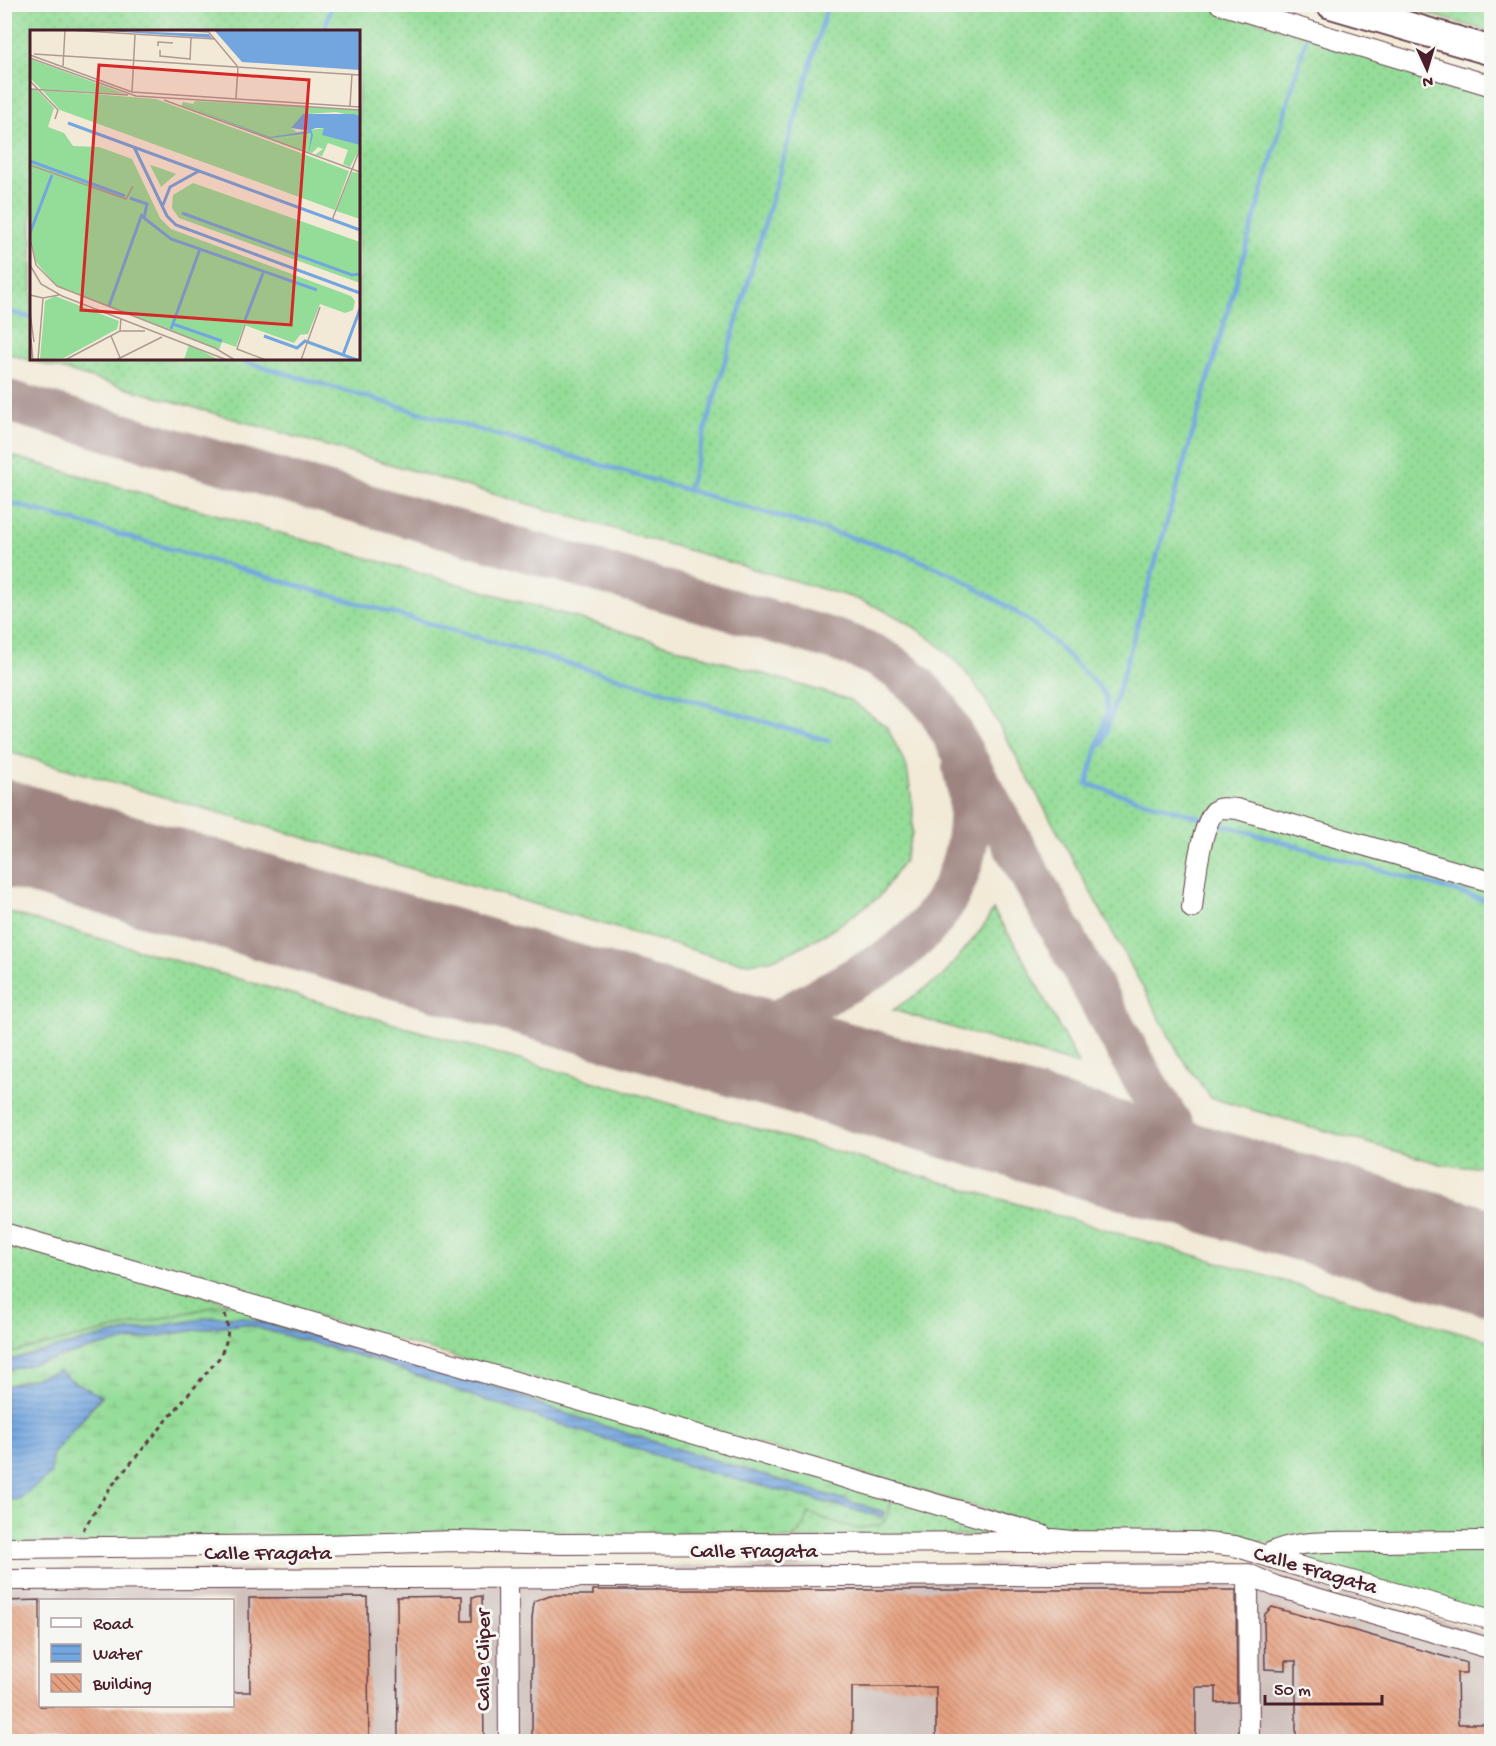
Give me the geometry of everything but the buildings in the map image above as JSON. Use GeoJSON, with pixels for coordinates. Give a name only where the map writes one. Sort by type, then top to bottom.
{"type":"FeatureCollection","features":[{"type":"Feature","properties":{"kind":"highway"},"geometry":{"type":"LineString","coordinates":[[1331,4],[1491,51]]}},
{"type":"Feature","properties":{"kind":"street"},"geometry":{"type":"LineString","coordinates":[[1220,4],[1491,86]]}},
{"type":"Feature","properties":{"kind":"street"},"geometry":{"type":"LineString","coordinates":[[1192,908],[1202,842],[1209,818],[1216,810],[1222,808],[1237,809],[1491,882]]}},
{"type":"Feature","properties":{"kind":"street"},"geometry":{"type":"LineString","coordinates":[[4,1233],[1053,1539],[1091,1542],[1219,1543],[1491,1620]]}},
{"type":"Feature","properties":{"kind":"street"},"geometry":{"type":"LineString","coordinates":[[4,1548],[322,1545],[455,1541],[561,1544],[1038,1542],[1053,1539]]}},
{"type":"Feature","properties":{"kind":"street"},"geometry":{"type":"LineString","coordinates":[[1267,1555],[1283,1547],[1319,1543],[1491,1541]]}},
{"type":"Feature","properties":{"kind":"street"},"geometry":{"type":"LineString","coordinates":[[1248,1574],[1249,1742]]}},
{"type":"Feature","properties":{"kind":"street","name":"Calle Fragata"},"geometry":{"type":"LineString","coordinates":[[4,1580],[1248,1574],[1275,1586],[1491,1649]]}},
{"type":"Feature","properties":{"kind":"street","name":"Calle Cliper"},"geometry":{"type":"LineString","coordinates":[[508,1578],[509,1742]]}},
{"type":"Feature","properties":{"kind":"path"},"geometry":{"type":"LineString","coordinates":[[74,1548],[110,1488],[219,1358],[227,1342],[229,1329],[225,1314]]}},
{"type":"Feature","properties":{"kind":"shaded area"},"geometry":{"type":"Polygon","coordinates":[[[1239,1562],[1491,1634],[1491,1741],[5,1741],[4,1570],[1239,1562]]]}},
{"type":"Feature","properties":{"kind":"green space"},"geometry":{"type":"Polygon","coordinates":[[[4,5],[1205,5],[1491,89],[1491,1164],[1465,1167],[1441,1164],[1211,1098],[1181,1057],[983,696],[957,663],[927,636],[892,614],[854,598],[5,353],[4,5]]]}},
{"type":"Feature","properties":{"kind":"green space"},"geometry":{"type":"Polygon","coordinates":[[[1397,5],[1491,5],[1491,32],[1397,5]]]}},
{"type":"Feature","properties":{"kind":"green space"},"geometry":{"type":"Polygon","coordinates":[[[5,454],[588,621],[850,700],[887,727],[907,768],[913,809],[912,834],[904,861],[879,897],[832,930],[793,951],[770,960],[748,963],[724,959],[5,751],[5,454]]]}},
{"type":"Feature","properties":{"kind":"green space"},"geometry":{"type":"Polygon","coordinates":[[[993,910],[1018,949],[1079,1065],[893,1010],[943,976],[983,927],[993,910]]]}},
{"type":"Feature","properties":{"kind":"green space"},"geometry":{"type":"Polygon","coordinates":[[[4,911],[1491,1341],[1491,1538],[1273,1543],[1219,1539],[1073,1535],[5,1227],[4,911]]]}},
{"type":"Feature","properties":{"kind":"green space"},"geometry":{"type":"Polygon","coordinates":[[[5,1237],[230,1303],[5,1354],[5,1237]]]}},
{"type":"Feature","properties":{"kind":"green space"},"geometry":{"type":"Polygon","coordinates":[[[230,1303],[889,1494],[890,1510],[882,1524],[857,1529],[808,1513],[804,1527],[792,1539],[5,1544],[5,1501],[19,1499],[52,1455],[101,1397],[59,1371],[5,1386],[5,1371],[109,1344],[244,1324],[214,1317],[108,1335],[5,1361],[5,1354],[230,1303]],[[246,1324],[375,1360],[478,1398],[708,1472],[882,1517],[884,1512],[551,1409],[514,1393],[422,1366],[246,1324]]]}},
{"type":"Feature","properties":{"kind":"green space"},"geometry":{"type":"Polygon","coordinates":[[[889,1494],[1024,1535],[792,1539],[808,1513],[857,1529],[881,1524],[889,1494]]]}},
{"type":"Feature","properties":{"kind":"green space"},"geometry":{"type":"Polygon","coordinates":[[[1491,1545],[1491,1615],[1290,1556],[1290,1551],[1491,1545]]]}},
{"type":"Feature","properties":{"kind":"water"},"geometry":{"type":"Polygon","coordinates":[[[214,1317],[242,1317],[422,1366],[514,1393],[551,1409],[642,1438],[884,1512],[882,1517],[708,1472],[478,1398],[375,1360],[244,1324],[109,1344],[5,1371],[5,1361],[108,1335],[214,1317]]]}},
{"type":"Feature","properties":{"kind":"water"},"geometry":{"type":"Polygon","coordinates":[[[59,1371],[101,1396],[52,1455],[51,1474],[19,1499],[5,1501],[5,1386],[59,1371]]]}},
{"type":"Feature","properties":{"kind":"waterway"},"geometry":{"type":"LineString","coordinates":[[688,490],[828,4]]}},
{"type":"Feature","properties":{"kind":"waterway"},"geometry":{"type":"LineString","coordinates":[[325,30],[331,8]]}},
{"type":"Feature","properties":{"kind":"waterway"},"geometry":{"type":"LineString","coordinates":[[1097,747],[1103,744],[1306,39]]}},
{"type":"Feature","properties":{"kind":"waterway"},"geometry":{"type":"LineString","coordinates":[[4,310],[30,317]]}},
{"type":"Feature","properties":{"kind":"waterway"},"geometry":{"type":"LineString","coordinates":[[239,360],[898,551],[954,575],[1033,624],[1056,644],[1106,696],[1107,712],[1087,784],[1205,819]]}},
{"type":"Feature","properties":{"kind":"waterway"},"geometry":{"type":"LineString","coordinates":[[4,501],[829,741]]}},
{"type":"Feature","properties":{"kind":"waterway"},"geometry":{"type":"LineString","coordinates":[[1217,823],[1492,902]]}},
{"type":"Feature","properties":{"kind":"taxiway"},"geometry":{"type":"LineString","coordinates":[[4,400],[832,639],[865,651],[892,666],[916,685],[939,710],[1146,1084],[1207,1181]]}},
{"type":"Feature","properties":{"kind":"taxiway"},"geometry":{"type":"LineString","coordinates":[[735,1044],[892,958],[928,925],[944,904],[953,886],[966,847],[969,807],[963,768]]}},
{"type":"Feature","properties":{"kind":"runway"},"geometry":{"type":"LineString","coordinates":[[4,832],[1492,1263]]}}]}
